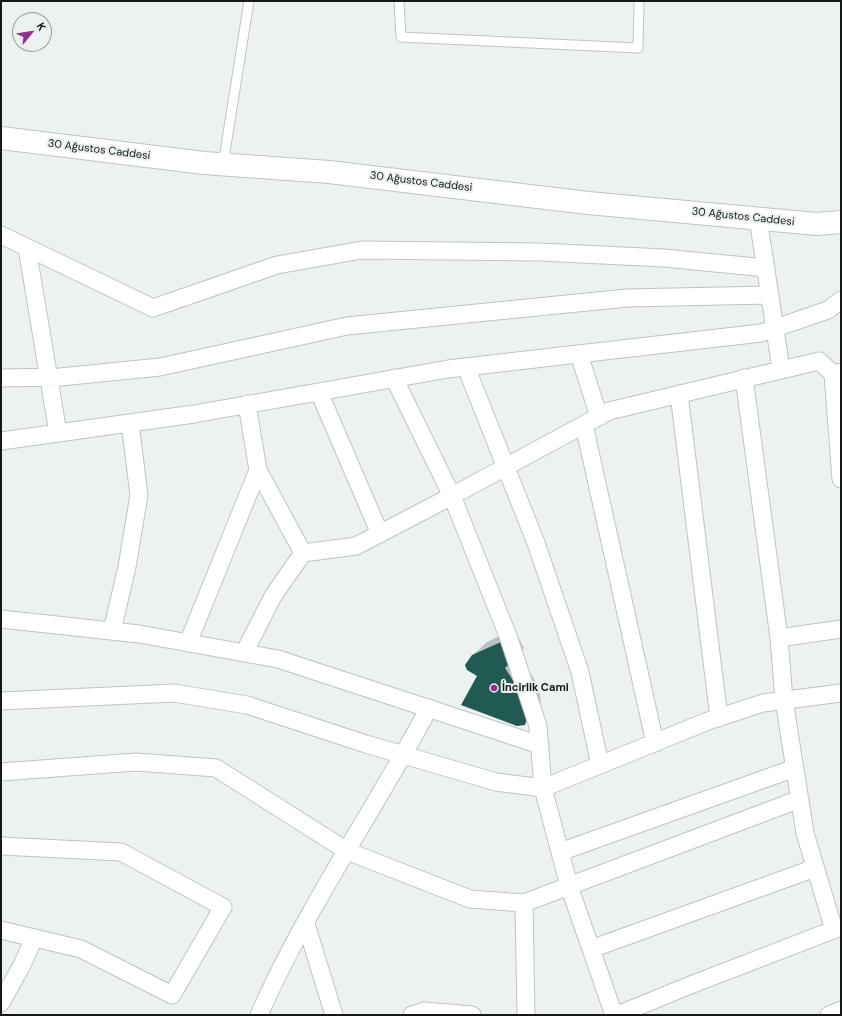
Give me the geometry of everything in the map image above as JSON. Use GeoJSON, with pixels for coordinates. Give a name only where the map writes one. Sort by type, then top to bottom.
{"type":"FeatureCollection","features":[{"type":"Feature","properties":{"kind":"main road","name":"30 Ağustos Caddesi"},"geometry":{"type":"LineString","coordinates":[[1,138],[223,165],[329,172],[588,202],[817,224],[841,222]]}},
{"type":"Feature","properties":{"kind":"street"},"geometry":{"type":"LineString","coordinates":[[758,218],[781,369]]}},
{"type":"Feature","properties":{"kind":"street"},"geometry":{"type":"LineString","coordinates":[[1,235],[153,308],[277,265],[362,250],[540,252],[664,258],[766,268]]}},
{"type":"Feature","properties":{"kind":"street"},"geometry":{"type":"LineString","coordinates":[[27,248],[58,433]]}},
{"type":"Feature","properties":{"kind":"street"},"geometry":{"type":"LineString","coordinates":[[1,378],[49,377],[160,367],[347,326],[627,298],[770,295]]}},
{"type":"Feature","properties":{"kind":"street"},"geometry":{"type":"LineString","coordinates":[[1,441],[130,423],[466,367],[761,333],[828,310],[841,300]]}},
{"type":"Feature","properties":{"kind":"street"},"geometry":{"type":"LineString","coordinates":[[579,354],[599,417]]}},
{"type":"Feature","properties":{"kind":"street"},"geometry":{"type":"LineString","coordinates":[[244,653],[272,596],[303,553],[356,546],[610,411],[819,361],[837,373],[841,479]]}},
{"type":"Feature","properties":{"kind":"street"},"geometry":{"type":"LineString","coordinates":[[466,367],[536,543],[580,672],[600,765]]}},
{"type":"Feature","properties":{"kind":"street"},"geometry":{"type":"LineString","coordinates":[[394,378],[452,496],[508,636],[538,726],[543,788],[569,886],[614,1015]]}},
{"type":"Feature","properties":{"kind":"street"},"geometry":{"type":"LineString","coordinates":[[618,1015],[693,984],[837,929],[815,868],[805,833],[784,700],[779,638],[744,378]]}},
{"type":"Feature","properties":{"kind":"street"},"geometry":{"type":"LineString","coordinates":[[319,392],[380,534]]}},
{"type":"Feature","properties":{"kind":"street"},"geometry":{"type":"LineString","coordinates":[[679,394],[719,718]]}},
{"type":"Feature","properties":{"kind":"street"},"geometry":{"type":"LineString","coordinates":[[247,404],[258,470],[303,553]]}},
{"type":"Feature","properties":{"kind":"street"},"geometry":{"type":"LineString","coordinates":[[112,631],[127,567],[139,496],[130,423]]}},
{"type":"Feature","properties":{"kind":"street"},"geometry":{"type":"LineString","coordinates":[[584,425],[655,742]]}},
{"type":"Feature","properties":{"kind":"street"},"geometry":{"type":"LineString","coordinates":[[188,643],[258,470]]}},
{"type":"Feature","properties":{"kind":"street"},"geometry":{"type":"LineString","coordinates":[[1,619],[112,631],[278,659],[540,745]]}},
{"type":"Feature","properties":{"kind":"street"},"geometry":{"type":"LineString","coordinates":[[779,638],[841,630]]}},
{"type":"Feature","properties":{"kind":"street"},"geometry":{"type":"LineString","coordinates":[[1,701],[174,693],[247,705],[404,755],[496,782],[543,788],[655,742],[763,703],[841,693]]}},
{"type":"Feature","properties":{"kind":"street"},"geometry":{"type":"LineString","coordinates":[[259,1015],[274,982],[306,924],[404,755],[429,708]]}},
{"type":"Feature","properties":{"kind":"street"},"geometry":{"type":"LineString","coordinates":[[1,772],[136,762],[216,768],[347,852],[470,900],[524,903],[800,799]]}},
{"type":"Feature","properties":{"kind":"street"},"geometry":{"type":"LineString","coordinates":[[560,852],[795,768]]}},
{"type":"Feature","properties":{"kind":"street"},"geometry":{"type":"LineString","coordinates":[[1,846],[121,852],[223,907],[172,995],[81,949],[1,930]]}},
{"type":"Feature","properties":{"kind":"street"},"geometry":{"type":"LineString","coordinates":[[591,949],[815,868]]}},
{"type":"Feature","properties":{"kind":"street"},"geometry":{"type":"LineString","coordinates":[[524,903],[526,1015]]}},
{"type":"Feature","properties":{"kind":"street"},"geometry":{"type":"LineString","coordinates":[[306,924],[334,1015]]}},
{"type":"Feature","properties":{"kind":"street"},"geometry":{"type":"LineString","coordinates":[[1,1003],[22,965],[34,938]]}},
{"type":"Feature","properties":{"kind":"street"},"geometry":{"type":"LineString","coordinates":[[829,1015],[841,1010]]}},
{"type":"Feature","properties":{"kind":"street"},"geometry":{"type":"LineString","coordinates":[[412,1015],[424,1011],[472,1015]]}},
{"type":"Feature","properties":{"kind":"lane"},"geometry":{"type":"LineString","coordinates":[[223,165],[248,1]]}},
{"type":"Feature","properties":{"kind":"lane"},"geometry":{"type":"LineString","coordinates":[[399,1],[401,38],[638,48],[639,1]]}},
{"type":"Feature","properties":{"kind":"building","name":"İncirlik Cami"},"geometry":{"type":"Polygon","coordinates":[[[501,642],[511,662],[505,668],[525,699],[528,715],[525,725],[517,726],[461,705],[477,676],[467,670],[465,665],[472,655],[501,642]]]}},
{"type":"Feature","properties":{"kind":"place","name":"İncirlik Cami"},"geometry":{"type":"Point","coordinates":[494,688]}}]}
